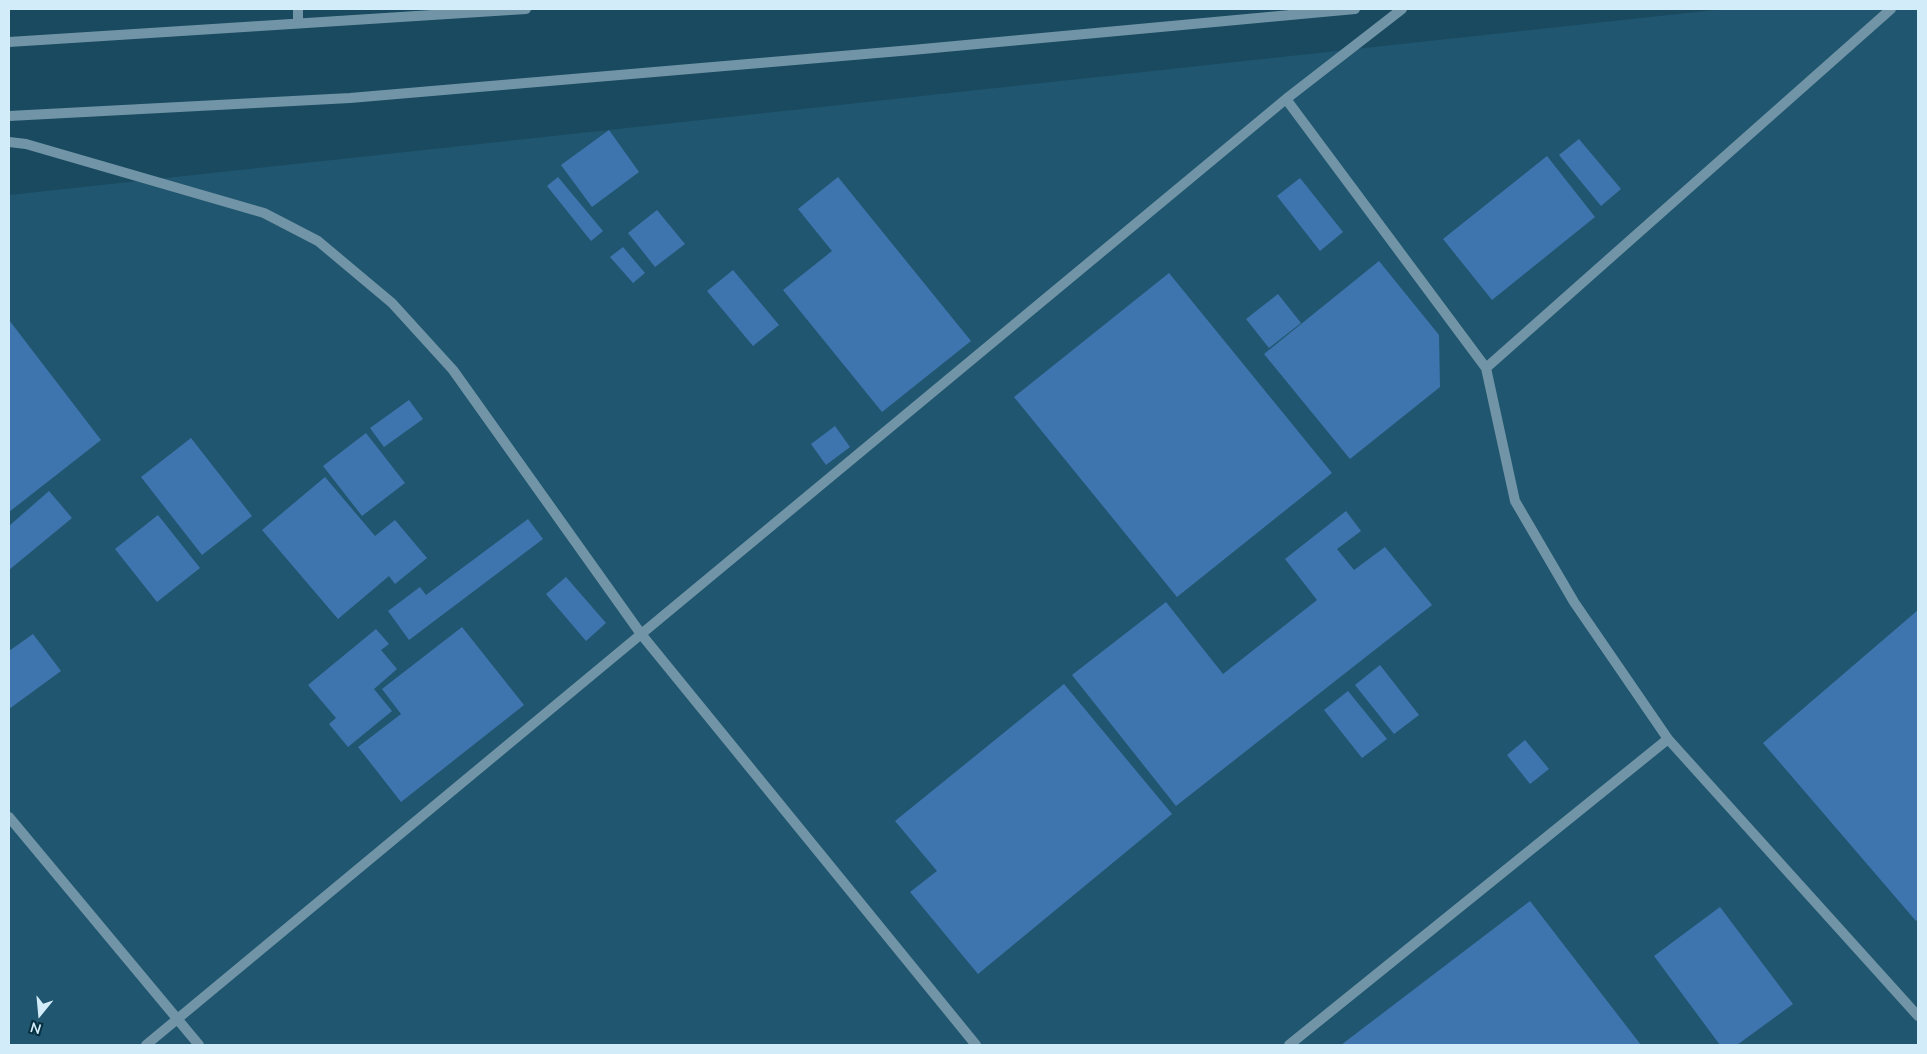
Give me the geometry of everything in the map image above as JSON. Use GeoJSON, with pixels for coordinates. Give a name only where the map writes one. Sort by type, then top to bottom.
{"type":"FeatureCollection","features":[{"type":"Feature","properties":{"kind":"street"},"geometry":{"type":"LineString","coordinates":[[298,9],[298,23]]}},
{"type":"Feature","properties":{"kind":"street"},"geometry":{"type":"LineString","coordinates":[[9,42],[526,9]]}},
{"type":"Feature","properties":{"kind":"street"},"geometry":{"type":"LineString","coordinates":[[9,116],[350,98],[912,50],[1355,9]]}},
{"type":"Feature","properties":{"kind":"street"},"geometry":{"type":"LineString","coordinates":[[146,1045],[1286,99],[1402,9]]}},
{"type":"Feature","properties":{"kind":"street"},"geometry":{"type":"LineString","coordinates":[[1486,368],[1891,9]]}},
{"type":"Feature","properties":{"kind":"street"},"geometry":{"type":"LineString","coordinates":[[1286,99],[1486,368],[1515,501],[1574,602],[1668,738],[1918,1016]]}},
{"type":"Feature","properties":{"kind":"street"},"geometry":{"type":"LineString","coordinates":[[9,142],[26,144],[264,213],[318,241],[392,303],[453,370],[641,634],[976,1045]]}},
{"type":"Feature","properties":{"kind":"street"},"geometry":{"type":"LineString","coordinates":[[1289,1045],[1668,738]]}},
{"type":"Feature","properties":{"kind":"street"},"geometry":{"type":"LineString","coordinates":[[9,817],[199,1045]]}},
{"type":"Feature","properties":{"kind":"shaded area"},"geometry":{"type":"Polygon","coordinates":[[[1724,9],[1918,9],[1918,1045],[9,1045],[9,195],[1724,9]]]}},
{"type":"Feature","properties":{"kind":"building"},"geometry":{"type":"Polygon","coordinates":[[[609,130],[639,172],[592,207],[561,165],[609,130]]]}},
{"type":"Feature","properties":{"kind":"building"},"geometry":{"type":"Polygon","coordinates":[[[1579,139],[1621,189],[1601,206],[1559,155],[1579,139]]]}},
{"type":"Feature","properties":{"kind":"building"},"geometry":{"type":"Polygon","coordinates":[[[1547,156],[1595,217],[1492,300],[1443,239],[1547,156]]]}},
{"type":"Feature","properties":{"kind":"building"},"geometry":{"type":"Polygon","coordinates":[[[558,177],[603,231],[591,241],[547,186],[558,177]]]}},
{"type":"Feature","properties":{"kind":"building"},"geometry":{"type":"Polygon","coordinates":[[[838,177],[971,341],[882,412],[783,290],[832,251],[798,209],[838,177]]]}},
{"type":"Feature","properties":{"kind":"building"},"geometry":{"type":"Polygon","coordinates":[[[1300,178],[1343,232],[1320,251],[1277,196],[1300,178]]]}},
{"type":"Feature","properties":{"kind":"building"},"geometry":{"type":"Polygon","coordinates":[[[657,210],[685,244],[655,267],[628,233],[657,210]]]}},
{"type":"Feature","properties":{"kind":"building"},"geometry":{"type":"Polygon","coordinates":[[[623,247],[645,273],[633,283],[610,257],[623,247]]]}},
{"type":"Feature","properties":{"kind":"building"},"geometry":{"type":"Polygon","coordinates":[[[1379,261],[1439,335],[1440,387],[1350,459],[1264,354],[1379,261]]]}},
{"type":"Feature","properties":{"kind":"building"},"geometry":{"type":"Polygon","coordinates":[[[733,270],[779,325],[753,346],[707,291],[733,270]]]}},
{"type":"Feature","properties":{"kind":"building"},"geometry":{"type":"Polygon","coordinates":[[[1169,273],[1332,473],[1177,597],[1014,397],[1169,273]]]}},
{"type":"Feature","properties":{"kind":"building"},"geometry":{"type":"Polygon","coordinates":[[[1278,294],[1301,323],[1269,348],[1246,319],[1278,294]]]}},
{"type":"Feature","properties":{"kind":"building"},"geometry":{"type":"Polygon","coordinates":[[[9,320],[101,440],[9,512],[9,320]]]}},
{"type":"Feature","properties":{"kind":"building"},"geometry":{"type":"Polygon","coordinates":[[[409,400],[423,419],[384,447],[370,428],[409,400]]]}},
{"type":"Feature","properties":{"kind":"building"},"geometry":{"type":"Polygon","coordinates":[[[835,426],[850,447],[826,465],[811,444],[835,426]]]}},
{"type":"Feature","properties":{"kind":"building"},"geometry":{"type":"Polygon","coordinates":[[[366,433],[405,483],[362,516],[323,466],[366,433]]]}},
{"type":"Feature","properties":{"kind":"building"},"geometry":{"type":"Polygon","coordinates":[[[191,438],[252,516],[202,555],[141,477],[191,438]]]}},
{"type":"Feature","properties":{"kind":"building"},"geometry":{"type":"Polygon","coordinates":[[[325,477],[375,536],[395,520],[427,558],[395,584],[389,576],[338,619],[262,530],[325,477]]]}},
{"type":"Feature","properties":{"kind":"building"},"geometry":{"type":"Polygon","coordinates":[[[49,491],[72,518],[9,570],[9,526],[49,491]]]}},
{"type":"Feature","properties":{"kind":"building"},"geometry":{"type":"Polygon","coordinates":[[[1346,511],[1361,531],[1337,549],[1354,570],[1385,547],[1432,605],[1176,806],[1072,675],[1166,602],[1223,674],[1317,600],[1285,559],[1346,511]]]}},
{"type":"Feature","properties":{"kind":"building"},"geometry":{"type":"Polygon","coordinates":[[[158,515],[200,568],[157,602],[115,549],[158,515]]]}},
{"type":"Feature","properties":{"kind":"building"},"geometry":{"type":"Polygon","coordinates":[[[528,519],[543,539],[409,640],[388,611],[420,587],[426,595],[528,519]]]}},
{"type":"Feature","properties":{"kind":"building"},"geometry":{"type":"Polygon","coordinates":[[[566,577],[606,623],[586,641],[546,594],[566,577]]]}},
{"type":"Feature","properties":{"kind":"building"},"geometry":{"type":"Polygon","coordinates":[[[1918,610],[1918,919],[1916,921],[1763,743],[1918,610]]]}},
{"type":"Feature","properties":{"kind":"building"},"geometry":{"type":"Polygon","coordinates":[[[462,627],[524,705],[401,802],[358,747],[401,714],[382,689],[462,627]]]}},
{"type":"Feature","properties":{"kind":"building"},"geometry":{"type":"Polygon","coordinates":[[[376,629],[389,644],[381,650],[397,669],[374,689],[392,711],[348,747],[329,724],[336,718],[308,685],[376,629]]]}},
{"type":"Feature","properties":{"kind":"building"},"geometry":{"type":"Polygon","coordinates":[[[33,634],[61,671],[9,709],[9,651],[33,634]]]}},
{"type":"Feature","properties":{"kind":"building"},"geometry":{"type":"Polygon","coordinates":[[[1380,665],[1419,715],[1394,734],[1355,685],[1380,665]]]}},
{"type":"Feature","properties":{"kind":"building"},"geometry":{"type":"Polygon","coordinates":[[[1064,684],[1172,814],[978,974],[910,892],[937,871],[895,821],[1064,684]]]}},
{"type":"Feature","properties":{"kind":"building"},"geometry":{"type":"Polygon","coordinates":[[[1348,691],[1387,739],[1362,758],[1324,710],[1348,691]]]}},
{"type":"Feature","properties":{"kind":"building"},"geometry":{"type":"Polygon","coordinates":[[[1525,740],[1549,769],[1530,784],[1507,755],[1525,740]]]}},
{"type":"Feature","properties":{"kind":"building"},"geometry":{"type":"Polygon","coordinates":[[[1530,901],[1641,1045],[1341,1045],[1530,901]]]}},
{"type":"Feature","properties":{"kind":"building"},"geometry":{"type":"Polygon","coordinates":[[[1720,907],[1793,1004],[1737,1045],[1720,1045],[1654,956],[1720,907]]]}}]}
